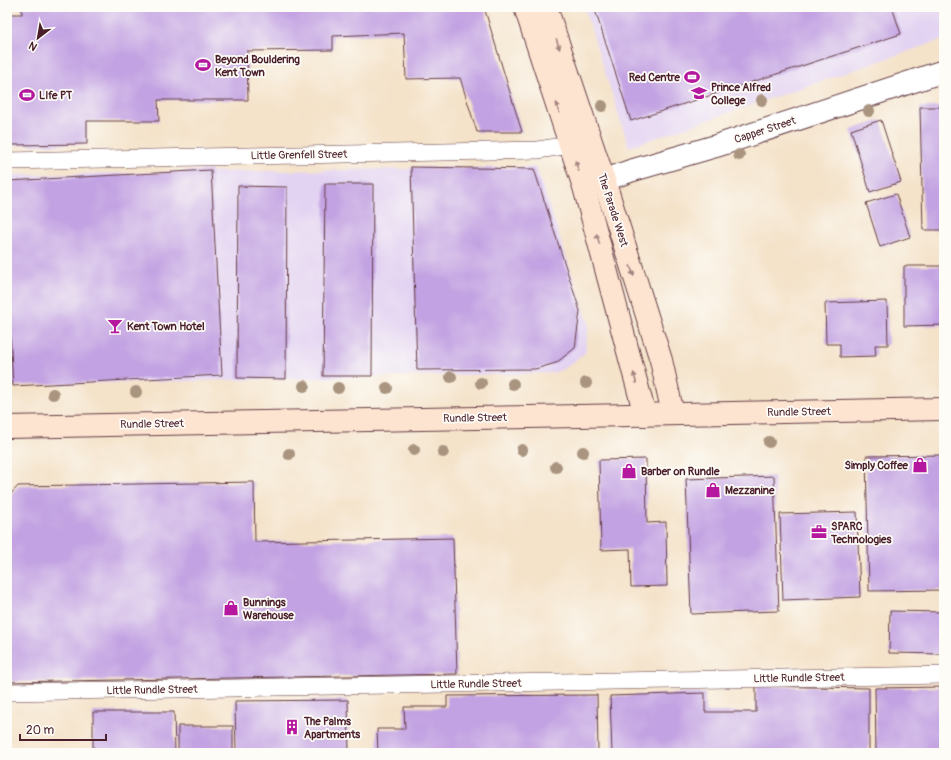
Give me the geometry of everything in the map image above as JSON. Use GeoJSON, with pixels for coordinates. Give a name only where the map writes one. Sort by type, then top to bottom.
{"type":"FeatureCollection","features":[{"type":"Feature","properties":{"kind":"street","name":"The Parade West"},"geometry":{"type":"LineString","coordinates":[[525,7],[580,143],[594,184],[661,360],[673,414]]}},
{"type":"Feature","properties":{"kind":"street","name":"The Parade West"},"geometry":{"type":"LineString","coordinates":[[546,7],[580,143]]}},
{"type":"Feature","properties":{"kind":"street","name":"Capper Street"},"geometry":{"type":"LineString","coordinates":[[594,184],[630,171],[716,146],[944,71]]}},
{"type":"Feature","properties":{"kind":"street","name":"The Parade West"},"geometry":{"type":"LineString","coordinates":[[594,184],[646,415]]}},
{"type":"Feature","properties":{"kind":"street","name":"Rundle Street"},"geometry":{"type":"LineString","coordinates":[[7,427],[944,410]]}},
{"type":"Feature","properties":{"kind":"lane","name":"Little Grenfell Street"},"geometry":{"type":"LineString","coordinates":[[7,161],[538,150],[580,143]]}},
{"type":"Feature","properties":{"kind":"lane","name":"Little Rundle Street"},"geometry":{"type":"LineString","coordinates":[[7,692],[944,675]]}},
{"type":"Feature","properties":{"kind":"shaded area","name":"Prince Alfred College"},"geometry":{"type":"Polygon","coordinates":[[[584,7],[944,7],[944,39],[629,147],[584,7]]]}},
{"type":"Feature","properties":{"kind":"shaded area"},"geometry":{"type":"Polygon","coordinates":[[[536,167],[589,324],[585,353],[564,369],[552,373],[9,385],[7,383],[7,175],[536,167]]]}},
{"type":"Feature","properties":{"kind":"building"},"geometry":{"type":"Polygon","coordinates":[[[22,7],[484,7],[522,132],[477,132],[460,78],[406,79],[404,33],[333,36],[333,50],[247,51],[248,100],[158,100],[159,121],[87,121],[87,144],[10,145],[9,96],[7,96],[7,14],[22,14],[22,7]]]}},
{"type":"Feature","properties":{"kind":"building","name":"Prince Alfred College"},"geometry":{"type":"Polygon","coordinates":[[[594,7],[892,7],[901,34],[631,121],[594,7]]]}},
{"type":"Feature","properties":{"kind":"building"},"geometry":{"type":"Polygon","coordinates":[[[920,107],[944,107],[944,230],[923,230],[920,107]]]}},
{"type":"Feature","properties":{"kind":"building"},"geometry":{"type":"Polygon","coordinates":[[[881,120],[901,182],[870,192],[851,130],[881,120]]]}},
{"type":"Feature","properties":{"kind":"building"},"geometry":{"type":"Polygon","coordinates":[[[411,167],[534,169],[580,311],[575,348],[556,363],[535,369],[417,370],[411,167]]]}},
{"type":"Feature","properties":{"kind":"building","name":"Kent Town Hotel"},"geometry":{"type":"Polygon","coordinates":[[[211,170],[222,375],[13,386],[7,276],[7,181],[211,170]]]}},
{"type":"Feature","properties":{"kind":"building"},"geometry":{"type":"Polygon","coordinates":[[[325,184],[373,184],[372,376],[323,376],[325,184]]]}},
{"type":"Feature","properties":{"kind":"building"},"geometry":{"type":"Polygon","coordinates":[[[238,186],[287,187],[286,379],[237,378],[238,186]]]}},
{"type":"Feature","properties":{"kind":"building"},"geometry":{"type":"Polygon","coordinates":[[[896,194],[910,237],[880,247],[866,203],[896,194]]]}},
{"type":"Feature","properties":{"kind":"building"},"geometry":{"type":"Polygon","coordinates":[[[904,266],[944,266],[944,325],[904,326],[904,266]]]}},
{"type":"Feature","properties":{"kind":"building"},"geometry":{"type":"Polygon","coordinates":[[[887,301],[888,345],[875,345],[876,356],[840,357],[840,344],[826,344],[825,303],[887,301]]]}},
{"type":"Feature","properties":{"kind":"building"},"geometry":{"type":"Polygon","coordinates":[[[944,455],[944,590],[869,591],[866,456],[944,455]]]}},
{"type":"Feature","properties":{"kind":"building"},"geometry":{"type":"Polygon","coordinates":[[[646,459],[647,523],[666,522],[667,586],[631,587],[630,549],[601,550],[599,460],[646,459]]]}},
{"type":"Feature","properties":{"kind":"building"},"geometry":{"type":"Polygon","coordinates":[[[774,476],[779,611],[691,614],[686,479],[774,476]]]}},
{"type":"Feature","properties":{"kind":"building","name":"Bunnings Warehouse"},"geometry":{"type":"Polygon","coordinates":[[[254,482],[255,542],[453,538],[457,674],[7,682],[7,498],[18,486],[254,482]]]}},
{"type":"Feature","properties":{"kind":"building"},"geometry":{"type":"Polygon","coordinates":[[[857,512],[860,597],[783,600],[780,514],[857,512]]]}},
{"type":"Feature","properties":{"kind":"building"},"geometry":{"type":"Polygon","coordinates":[[[890,611],[944,612],[944,654],[889,653],[890,611]]]}},
{"type":"Feature","properties":{"kind":"building"},"geometry":{"type":"Polygon","coordinates":[[[756,686],[869,688],[869,753],[612,753],[610,696],[705,693],[705,712],[756,712],[756,686]]]}},
{"type":"Feature","properties":{"kind":"building"},"geometry":{"type":"Polygon","coordinates":[[[944,687],[944,751],[876,752],[875,688],[944,687]]]}},
{"type":"Feature","properties":{"kind":"building"},"geometry":{"type":"Polygon","coordinates":[[[597,695],[598,753],[378,753],[377,729],[405,729],[404,707],[447,707],[447,696],[597,695]]]}},
{"type":"Feature","properties":{"kind":"building","name":"The Palms Apartments"},"geometry":{"type":"Polygon","coordinates":[[[348,700],[349,753],[236,753],[235,701],[348,700]]]}},
{"type":"Feature","properties":{"kind":"building"},"geometry":{"type":"Polygon","coordinates":[[[93,712],[174,712],[175,753],[93,753],[93,712]]]}},
{"type":"Feature","properties":{"kind":"building"},"geometry":{"type":"Polygon","coordinates":[[[178,726],[233,726],[233,753],[178,753],[178,726]]]}},
{"type":"Feature","properties":{"kind":"place","name":"Beyond Bouldering Kent Town"},"geometry":{"type":"Point","coordinates":[203,65]}},
{"type":"Feature","properties":{"kind":"place","name":"Red Centre"},"geometry":{"type":"Point","coordinates":[692,77]}},
{"type":"Feature","properties":{"kind":"place","name":"Prince Alfred College"},"geometry":{"type":"Point","coordinates":[699,93]}},
{"type":"Feature","properties":{"kind":"place","name":"LIfe PT"},"geometry":{"type":"Point","coordinates":[27,95]}},
{"type":"Feature","properties":{"kind":"place","name":"Kent Town Hotel"},"geometry":{"type":"Point","coordinates":[115,326]}},
{"type":"Feature","properties":{"kind":"place","name":"Simply Coffee"},"geometry":{"type":"Point","coordinates":[920,465]}},
{"type":"Feature","properties":{"kind":"place","name":"Barber on Rundle"},"geometry":{"type":"Point","coordinates":[629,471]}},
{"type":"Feature","properties":{"kind":"place","name":"Mezzanine"},"geometry":{"type":"Point","coordinates":[713,490]}},
{"type":"Feature","properties":{"kind":"place","name":"SPARC Technologies"},"geometry":{"type":"Point","coordinates":[819,532]}},
{"type":"Feature","properties":{"kind":"place","name":"Bunnings Warehouse"},"geometry":{"type":"Point","coordinates":[231,608]}},
{"type":"Feature","properties":{"kind":"place","name":"The Palms Apartments"},"geometry":{"type":"Point","coordinates":[292,727]}}]}
